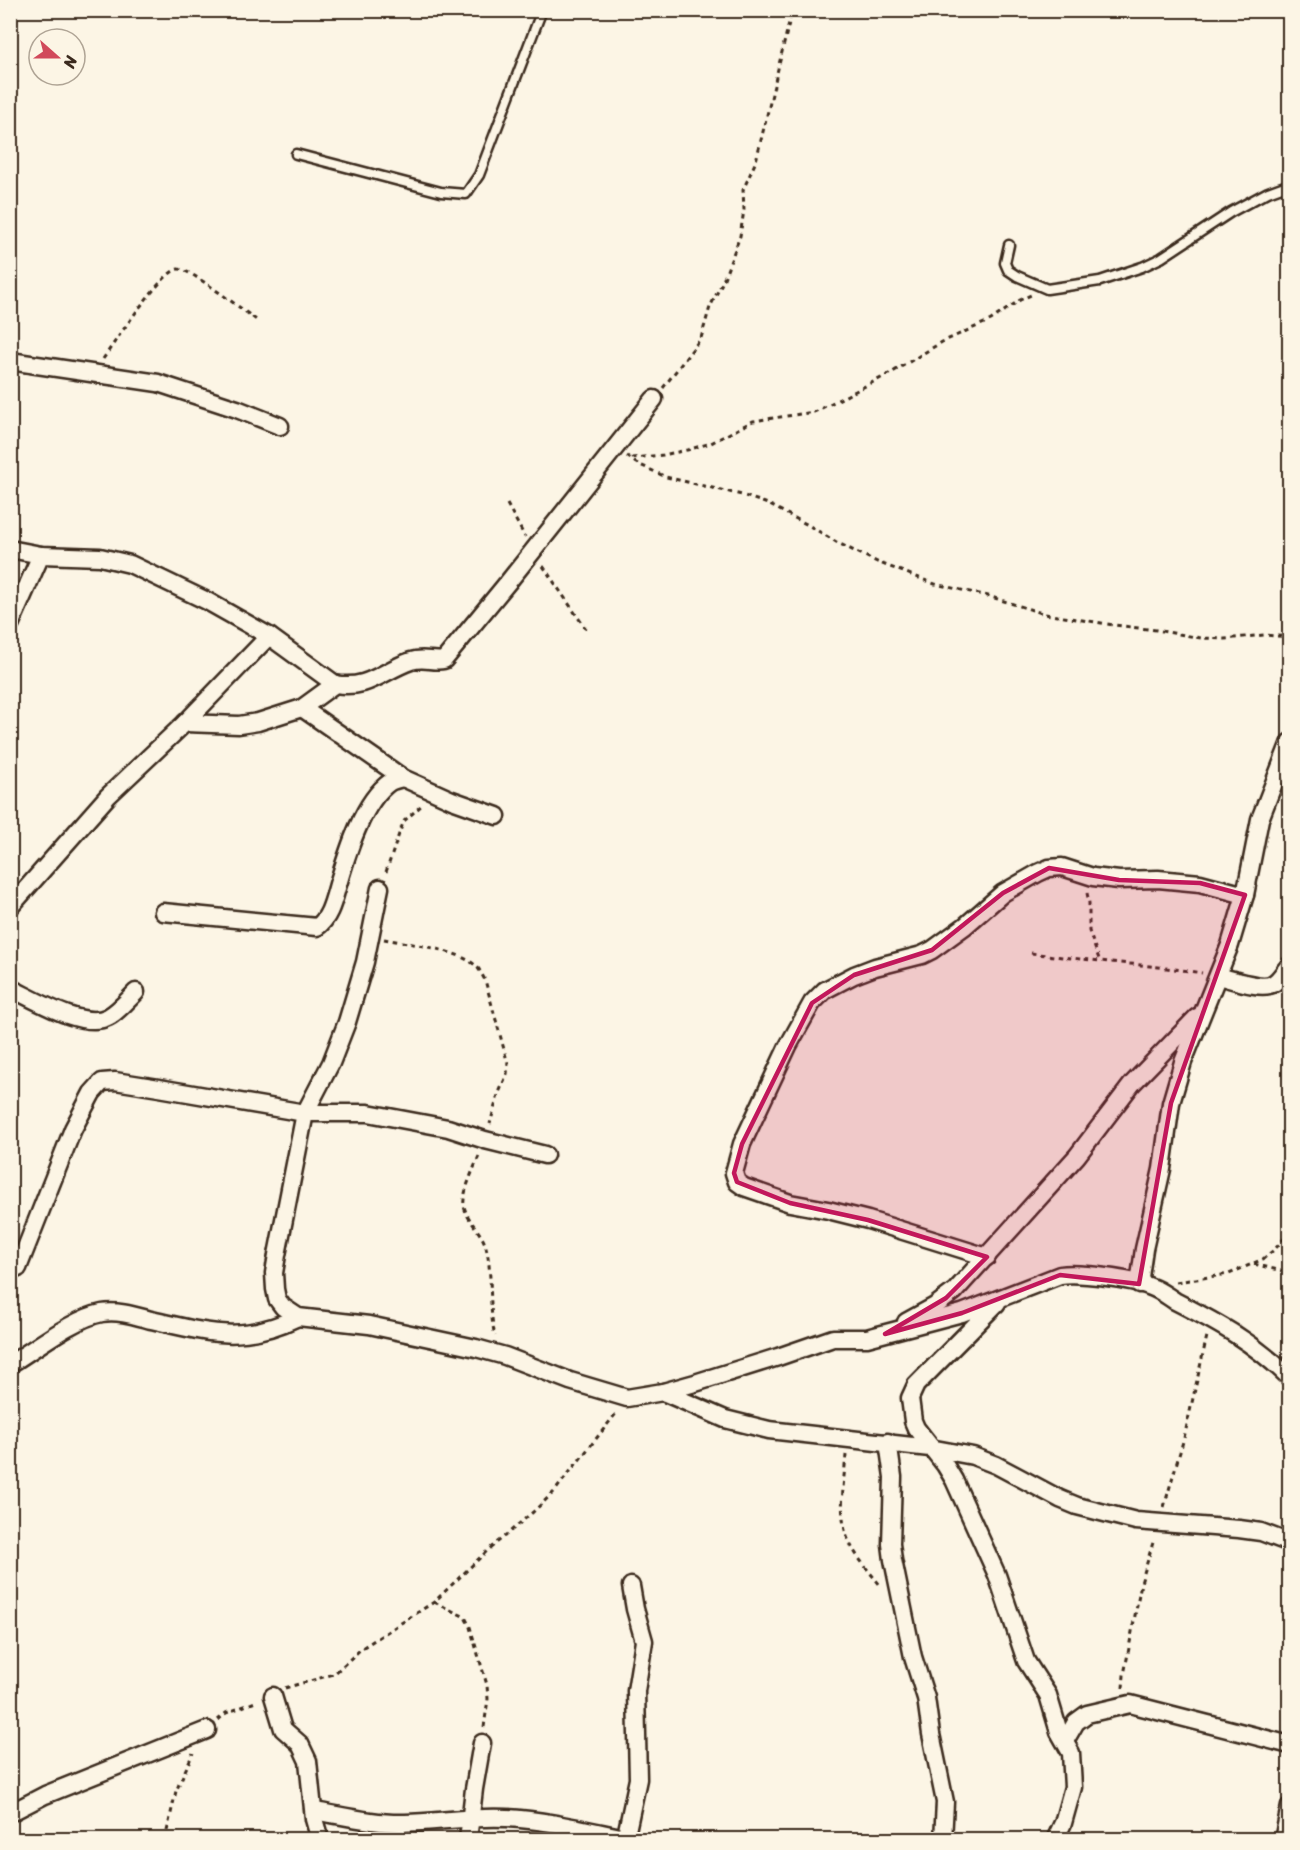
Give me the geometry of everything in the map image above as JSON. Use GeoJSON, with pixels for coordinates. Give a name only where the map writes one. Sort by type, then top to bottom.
{"type":"FeatureCollection","features":[{"type":"Feature","properties":{"kind":"street"},"geometry":{"type":"LineString","coordinates":[[10,361],[158,382],[280,426]]}},
{"type":"Feature","properties":{"kind":"street"},"geometry":{"type":"LineString","coordinates":[[10,549],[41,555],[100,557],[130,564],[207,601],[269,636],[335,684],[346,686],[369,682],[411,661],[423,658],[444,660],[654,399]]}},
{"type":"Feature","properties":{"kind":"street"},"geometry":{"type":"LineString","coordinates":[[10,625],[41,555]]}},
{"type":"Feature","properties":{"kind":"street"},"geometry":{"type":"LineString","coordinates":[[10,907],[108,796],[185,723],[269,636]]}},
{"type":"Feature","properties":{"kind":"street"},"geometry":{"type":"LineString","coordinates":[[185,723],[239,725],[258,722],[302,708],[335,684]]}},
{"type":"Feature","properties":{"kind":"street"},"geometry":{"type":"LineString","coordinates":[[302,708],[403,778],[497,816]]}},
{"type":"Feature","properties":{"kind":"street"},"geometry":{"type":"LineString","coordinates":[[1145,1285],[1144,1249],[1162,1169],[1171,1103],[1183,1062],[1230,945],[1245,895],[1260,819],[1290,742]]}},
{"type":"Feature","properties":{"kind":"street"},"geometry":{"type":"LineString","coordinates":[[163,912],[317,927],[332,905],[341,874],[365,814],[375,796],[391,781],[403,778]]}},
{"type":"Feature","properties":{"kind":"street"},"geometry":{"type":"LineString","coordinates":[[987,1257],[868,1220],[790,1203],[751,1190],[737,1182],[734,1173],[742,1144],[812,1003],[820,995],[847,979],[875,967],[922,955],[932,950],[965,926],[1003,893],[1045,870],[1062,867],[1082,874],[1119,880],[1158,879],[1200,884],[1245,895]]}},
{"type":"Feature","properties":{"kind":"street"},"geometry":{"type":"LineString","coordinates":[[380,888],[371,936],[347,1022],[331,1063],[305,1113],[274,1273],[274,1290],[277,1299],[298,1317],[369,1325],[505,1356],[570,1381],[628,1398],[663,1392],[833,1338],[867,1338],[962,1313],[1067,1274],[1105,1277],[1145,1285],[1210,1318],[1254,1346],[1290,1378]]}},
{"type":"Feature","properties":{"kind":"street"},"geometry":{"type":"LineString","coordinates":[[1218,975],[1268,987],[1290,965]]}},
{"type":"Feature","properties":{"kind":"street"},"geometry":{"type":"LineString","coordinates":[[10,988],[78,1019],[96,1021],[109,1017],[136,992]]}},
{"type":"Feature","properties":{"kind":"street"},"geometry":{"type":"LineString","coordinates":[[885,1334],[946,1298],[987,1257],[1077,1156],[1132,1083],[1204,1010]]}},
{"type":"Feature","properties":{"kind":"street"},"geometry":{"type":"LineString","coordinates":[[18,1268],[73,1129],[92,1093],[102,1082],[115,1081],[305,1113],[368,1113],[448,1128],[484,1140],[545,1155]]}},
{"type":"Feature","properties":{"kind":"street"},"geometry":{"type":"LineString","coordinates":[[1002,1299],[916,1385],[912,1391],[910,1404],[913,1421],[954,1480],[997,1575],[1026,1661],[1048,1695],[1058,1728],[1071,1753],[1073,1787],[1063,1823],[1055,1839]]}},
{"type":"Feature","properties":{"kind":"street"},"geometry":{"type":"LineString","coordinates":[[10,1364],[77,1322],[100,1313],[132,1315],[227,1335],[260,1332],[298,1317]]}},
{"type":"Feature","properties":{"kind":"street"},"geometry":{"type":"LineString","coordinates":[[663,1392],[725,1419],[769,1430],[956,1452],[987,1461],[1036,1488],[1077,1506],[1136,1521],[1262,1532],[1290,1543]]}},
{"type":"Feature","properties":{"kind":"street"},"geometry":{"type":"LineString","coordinates":[[888,1443],[893,1477],[891,1544],[893,1560],[913,1657],[926,1698],[945,1802],[943,1839]]}},
{"type":"Feature","properties":{"kind":"street"},"geometry":{"type":"LineString","coordinates":[[314,1811],[367,1820],[403,1823],[471,1818],[530,1820],[625,1839],[638,1779],[636,1691],[644,1641],[631,1586]]}},
{"type":"Feature","properties":{"kind":"street"},"geometry":{"type":"LineString","coordinates":[[273,1696],[283,1729],[300,1744],[308,1761],[320,1839]]}},
{"type":"Feature","properties":{"kind":"street"},"geometry":{"type":"LineString","coordinates":[[1065,1741],[1076,1722],[1087,1714],[1127,1704],[1290,1745]]}},
{"type":"Feature","properties":{"kind":"street"},"geometry":{"type":"LineString","coordinates":[[10,1813],[45,1795],[207,1730]]}},
{"type":"Feature","properties":{"kind":"street"},"geometry":{"type":"LineString","coordinates":[[468,1839],[482,1743]]}},
{"type":"Feature","properties":{"kind":"street"},"geometry":{"type":"LineString","coordinates":[[1283,1839],[1290,1806]]}},
{"type":"Feature","properties":{"kind":"lane"},"geometry":{"type":"LineString","coordinates":[[296,154],[441,192],[466,194],[479,175],[542,10]]}},
{"type":"Feature","properties":{"kind":"lane"},"geometry":{"type":"LineString","coordinates":[[1010,245],[1005,264],[1008,270],[1047,289],[1100,281],[1161,258],[1231,212],[1268,192],[1290,184]]}},
{"type":"Feature","properties":{"kind":"path"},"geometry":{"type":"LineString","coordinates":[[654,399],[701,338],[710,307],[733,255],[743,217],[743,190],[756,161],[792,10]]}},
{"type":"Feature","properties":{"kind":"path"},"geometry":{"type":"LineString","coordinates":[[93,372],[150,294],[173,270],[180,268],[193,274],[259,322]]}},
{"type":"Feature","properties":{"kind":"path"},"geometry":{"type":"LineString","coordinates":[[630,458],[687,450],[711,443],[753,421],[814,412],[891,373],[942,342],[991,320],[1020,300],[1047,289]]}},
{"type":"Feature","properties":{"kind":"path"},"geometry":{"type":"LineString","coordinates":[[617,446],[630,458],[651,471],[768,504],[858,553],[935,584],[988,596],[1045,614],[1201,638],[1225,639],[1264,635],[1290,637]]}},
{"type":"Feature","properties":{"kind":"path"},"geometry":{"type":"LineString","coordinates":[[507,504],[534,551],[588,632]]}},
{"type":"Feature","properties":{"kind":"path"},"geometry":{"type":"LineString","coordinates":[[380,888],[404,821],[436,792]]}},
{"type":"Feature","properties":{"kind":"path"},"geometry":{"type":"LineString","coordinates":[[1082,874],[1089,903],[1089,931],[1100,962]]}},
{"type":"Feature","properties":{"kind":"path"},"geometry":{"type":"LineString","coordinates":[[371,936],[453,953],[478,969],[485,981],[508,1064],[507,1074],[498,1095],[464,1206],[485,1244],[489,1272],[491,1322],[498,1346],[505,1356]]}},
{"type":"Feature","properties":{"kind":"path"},"geometry":{"type":"LineString","coordinates":[[1031,953],[1218,975]]}},
{"type":"Feature","properties":{"kind":"path"},"geometry":{"type":"LineString","coordinates":[[1145,1285],[1221,1276],[1270,1254],[1290,1232]]}},
{"type":"Feature","properties":{"kind":"path"},"geometry":{"type":"LineString","coordinates":[[1252,1264],[1290,1273]]}},
{"type":"Feature","properties":{"kind":"path"},"geometry":{"type":"LineString","coordinates":[[1127,1704],[1123,1690],[1124,1675],[1141,1583],[1184,1438],[1210,1318]]}},
{"type":"Feature","properties":{"kind":"path"},"geometry":{"type":"LineString","coordinates":[[165,1839],[176,1791],[207,1730],[226,1713],[273,1696],[286,1687],[334,1674],[362,1648],[434,1602],[554,1492],[628,1398]]}},
{"type":"Feature","properties":{"kind":"path"},"geometry":{"type":"LineString","coordinates":[[847,1439],[844,1526],[853,1549],[882,1587]]}},
{"type":"Feature","properties":{"kind":"path"},"geometry":{"type":"LineString","coordinates":[[434,1602],[465,1617],[470,1627],[487,1685],[488,1699],[482,1743]]}},
{"type":"Feature","properties":{"kind":"highlighted area"},"geometry":{"type":"Polygon","coordinates":[[[1049,868],[1119,880],[1200,883],[1245,895],[1171,1103],[1139,1284],[1060,1275],[962,1313],[885,1334],[946,1298],[987,1257],[868,1220],[790,1203],[737,1182],[734,1173],[742,1144],[812,1003],[854,975],[932,950],[1003,893],[1049,868]]]}}]}
